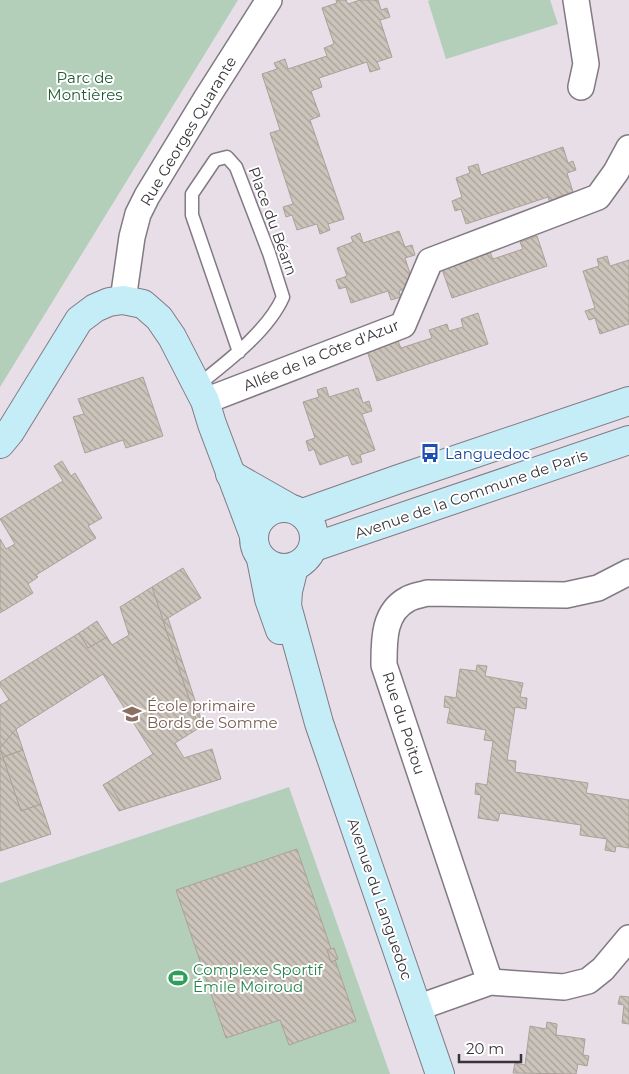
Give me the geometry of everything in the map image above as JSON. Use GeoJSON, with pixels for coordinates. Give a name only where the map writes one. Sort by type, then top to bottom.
{"type":"FeatureCollection","features":[{"type":"Feature","properties":{"kind":"street","name":"Rue Georges Quarante"},"geometry":{"type":"LineString","coordinates":[[123,300],[132,237],[141,208],[206,99],[269,0]]}},
{"type":"Feature","properties":{"kind":"street"},"geometry":{"type":"LineString","coordinates":[[576,0],[586,64],[581,87]]}},
{"type":"Feature","properties":{"kind":"street","name":"Allée de la Côte d'Azur"},"geometry":{"type":"LineString","coordinates":[[201,393],[404,325],[430,262],[598,197],[616,172],[629,148]]}},
{"type":"Feature","properties":{"kind":"street","name":"Avenue du Languedoc"},"geometry":{"type":"LineString","coordinates":[[123,300],[143,304],[159,318],[172,337],[201,393],[257,546],[269,598],[304,702],[319,723]]}},
{"type":"Feature","properties":{"kind":"street"},"geometry":{"type":"LineString","coordinates":[[0,444],[10,432],[79,320],[95,308],[109,302],[123,300]]}},
{"type":"Feature","properties":{"kind":"street"},"geometry":{"type":"LineString","coordinates":[[230,474],[295,510],[313,527],[314,547],[305,560],[294,567],[278,568],[269,564],[257,546],[256,524],[269,511],[279,508],[295,510],[396,480],[629,401]]}},
{"type":"Feature","properties":{"kind":"street","name":"Avenue de la Commune de Paris"},"geometry":{"type":"LineString","coordinates":[[314,547],[629,440]]}},
{"type":"Feature","properties":{"kind":"street","name":"Avenue du Languedoc"},"geometry":{"type":"LineString","coordinates":[[294,567],[288,591],[287,606],[319,723],[440,1074]]}},
{"type":"Feature","properties":{"kind":"street","name":"Rue du Poitou"},"geometry":{"type":"LineString","coordinates":[[490,982],[384,665],[384,641],[387,625],[394,611],[408,599],[427,593],[566,595],[598,588],[629,572]]}},
{"type":"Feature","properties":{"kind":"street"},"geometry":{"type":"LineString","coordinates":[[417,1008],[490,982],[564,987],[588,981],[603,969],[629,938]]}},
{"type":"Feature","properties":{"kind":"lane","name":"Place du Béarn"},"geometry":{"type":"LineString","coordinates":[[201,393],[277,310],[283,297],[269,253],[236,167],[227,157],[215,160],[192,194],[192,215],[238,352]]}},
{"type":"Feature","properties":{"kind":"green space","name":"Parc de Montières"},"geometry":{"type":"Polygon","coordinates":[[[0,0],[238,0],[0,387],[0,0]]]}},
{"type":"Feature","properties":{"kind":"green space"},"geometry":{"type":"Polygon","coordinates":[[[550,0],[558,24],[446,59],[428,1],[550,0]]]}},
{"type":"Feature","properties":{"kind":"green space","name":"Complexe Sportif Émile Moiroud"},"geometry":{"type":"Polygon","coordinates":[[[289,787],[390,1074],[0,1074],[0,883],[289,787]]]}},
{"type":"Feature","properties":{"kind":"building"},"geometry":{"type":"Polygon","coordinates":[[[336,0],[346,0],[348,4],[360,0],[378,0],[381,10],[387,8],[390,17],[380,20],[392,57],[377,62],[380,69],[370,72],[367,62],[319,78],[322,87],[311,91],[320,116],[310,120],[344,219],[328,224],[330,230],[320,234],[317,224],[297,230],[292,215],[286,217],[283,207],[293,204],[270,133],[280,130],[262,74],[277,69],[274,63],[285,59],[288,69],[327,56],[324,48],[334,44],[322,8],[337,3],[336,0]]]}},
{"type":"Feature","properties":{"kind":"building"},"geometry":{"type":"Polygon","coordinates":[[[563,147],[568,163],[573,161],[576,170],[567,173],[573,192],[558,197],[560,203],[551,207],[548,197],[466,224],[461,209],[455,211],[452,201],[462,197],[456,178],[470,173],[468,167],[478,164],[481,175],[563,147]]]}},
{"type":"Feature","properties":{"kind":"building"},"geometry":{"type":"Polygon","coordinates":[[[399,231],[405,247],[412,245],[415,255],[405,258],[414,286],[399,291],[401,297],[391,300],[388,291],[351,303],[346,287],[339,289],[336,280],[347,276],[337,248],[353,242],[351,237],[360,233],[363,243],[399,231]]]}},
{"type":"Feature","properties":{"kind":"building"},"geometry":{"type":"Polygon","coordinates":[[[537,236],[547,266],[452,298],[442,269],[490,252],[493,259],[523,249],[520,242],[537,236]]]}},
{"type":"Feature","properties":{"kind":"building"},"geometry":{"type":"Polygon","coordinates":[[[607,256],[610,266],[629,260],[629,324],[600,334],[595,318],[589,320],[585,311],[595,308],[583,271],[599,266],[597,259],[607,256]]]}},
{"type":"Feature","properties":{"kind":"building"},"geometry":{"type":"Polygon","coordinates":[[[478,313],[488,344],[377,381],[367,351],[398,341],[401,348],[432,338],[429,330],[447,324],[449,331],[463,327],[461,319],[478,313]]]}},
{"type":"Feature","properties":{"kind":"building"},"geometry":{"type":"Polygon","coordinates":[[[143,377],[163,436],[126,448],[123,440],[85,453],[73,417],[84,414],[78,399],[143,377]]]}},
{"type":"Feature","properties":{"kind":"building"},"geometry":{"type":"Polygon","coordinates":[[[326,387],[329,397],[358,388],[363,403],[369,401],[372,411],[362,414],[375,450],[360,455],[362,462],[352,465],[348,455],[320,465],[314,449],[309,451],[306,441],[315,438],[303,402],[319,397],[317,390],[326,387]]]}},
{"type":"Feature","properties":{"kind":"building"},"geometry":{"type":"Polygon","coordinates":[[[62,461],[71,476],[75,473],[102,518],[88,526],[96,538],[36,575],[38,577],[28,584],[33,593],[0,613],[0,539],[6,549],[15,544],[0,519],[63,481],[54,466],[62,461]]]}},
{"type":"Feature","properties":{"kind":"building"},"geometry":{"type":"Polygon","coordinates":[[[183,568],[201,598],[163,621],[152,587],[183,568]]]}},
{"type":"Feature","properties":{"kind":"building"},"geometry":{"type":"Polygon","coordinates":[[[152,587],[199,728],[175,743],[184,758],[212,749],[221,779],[125,809],[108,782],[153,754],[103,674],[16,729],[0,748],[0,705],[9,700],[0,686],[0,682],[79,633],[88,648],[107,637],[112,645],[129,635],[120,607],[152,587]]]}},
{"type":"Feature","properties":{"kind":"building"},"geometry":{"type":"Polygon","coordinates":[[[168,618],[203,725],[199,728],[163,621],[168,618]]]}},
{"type":"Feature","properties":{"kind":"building"},"geometry":{"type":"Polygon","coordinates":[[[97,621],[107,637],[88,648],[79,633],[97,621]]]}},
{"type":"Feature","properties":{"kind":"building"},"geometry":{"type":"Polygon","coordinates":[[[477,665],[487,666],[485,676],[523,683],[520,697],[527,698],[526,709],[515,707],[507,760],[516,761],[515,772],[588,783],[586,793],[629,800],[629,848],[616,846],[615,852],[605,850],[607,839],[580,835],[581,825],[500,813],[498,821],[478,818],[481,795],[475,794],[476,783],[487,785],[493,741],[484,740],[486,730],[447,723],[450,708],[444,707],[445,696],[456,698],[460,669],[476,671],[477,665]]]}},
{"type":"Feature","properties":{"kind":"building"},"geometry":{"type":"Polygon","coordinates":[[[16,729],[23,750],[3,757],[0,748],[16,729]]]}},
{"type":"Feature","properties":{"kind":"building"},"geometry":{"type":"Polygon","coordinates":[[[0,748],[21,811],[41,804],[51,834],[0,851],[0,748]]]}},
{"type":"Feature","properties":{"kind":"building"},"geometry":{"type":"Polygon","coordinates":[[[23,750],[41,804],[21,811],[3,757],[23,750]]]}},
{"type":"Feature","properties":{"kind":"building"},"geometry":{"type":"Polygon","coordinates":[[[108,782],[125,809],[119,811],[103,785],[108,782]]]}},
{"type":"Feature","properties":{"kind":"building"},"geometry":{"type":"Polygon","coordinates":[[[297,849],[331,949],[327,950],[331,962],[335,960],[356,1021],[289,1045],[280,1020],[226,1038],[176,890],[297,849]]]}},
{"type":"Feature","properties":{"kind":"building"},"geometry":{"type":"Polygon","coordinates":[[[334,948],[338,959],[331,962],[327,950],[334,948]]]}},
{"type":"Feature","properties":{"kind":"building"},"geometry":{"type":"Polygon","coordinates":[[[620,996],[629,997],[629,1024],[622,1023],[624,1005],[618,1004],[620,996]]]}},
{"type":"Feature","properties":{"kind":"building"},"geometry":{"type":"Polygon","coordinates":[[[547,1022],[557,1024],[556,1035],[585,1039],[583,1055],[589,1056],[587,1066],[578,1064],[576,1074],[513,1073],[515,1063],[525,1065],[530,1026],[546,1029],[547,1022]]]}},
{"type":"Feature","properties":{"kind":"place","name":"Languedoc"},"geometry":{"type":"Point","coordinates":[430,453]}},
{"type":"Feature","properties":{"kind":"place","name":"École primaire Bords de Somme"},"geometry":{"type":"Point","coordinates":[132,714]}},
{"type":"Feature","properties":{"kind":"place","name":"Complexe Sportif Émile Moiroud"},"geometry":{"type":"Point","coordinates":[178,978]}}]}
